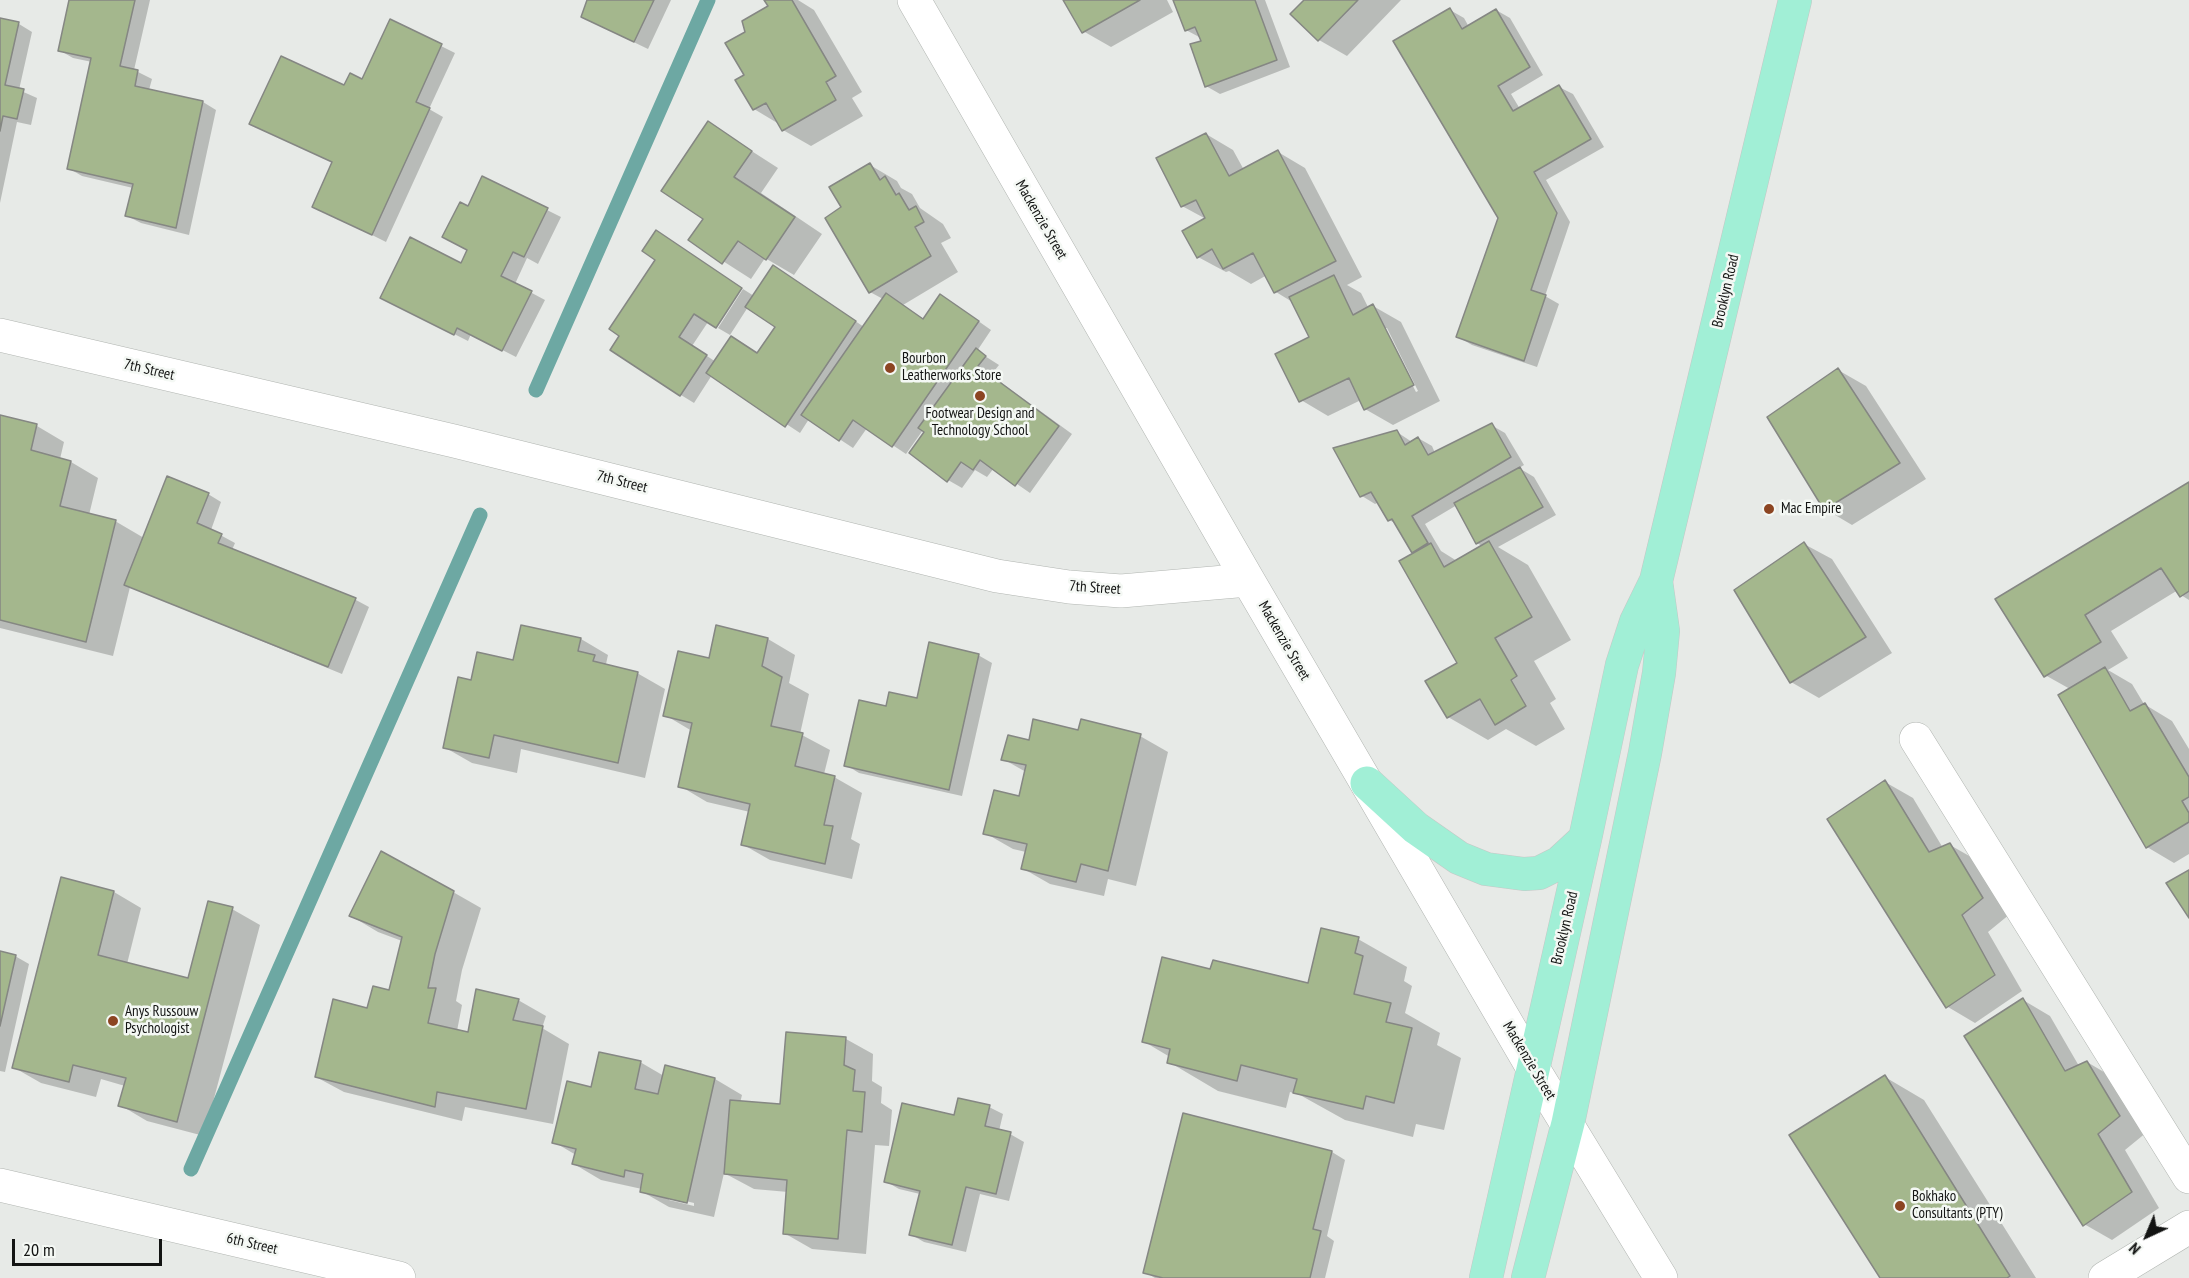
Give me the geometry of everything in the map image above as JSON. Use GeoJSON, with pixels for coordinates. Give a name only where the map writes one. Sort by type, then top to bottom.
{"type":"FeatureCollection","features":[{"type":"Feature","properties":{"kind":"main road","name":"Brooklyn Road"},"geometry":{"type":"LineString","coordinates":[[1486,1278],[1534,1070],[1622,665],[1636,622],[1656,581],[1795,0]]}},
{"type":"Feature","properties":{"kind":"main road","name":"Brooklyn Road"},"geometry":{"type":"LineString","coordinates":[[1528,1278],[1568,1123],[1645,753],[1659,673],[1663,631],[1656,581]]}},
{"type":"Feature","properties":{"kind":"main road"},"geometry":{"type":"LineString","coordinates":[[1367,783],[1416,828],[1459,858],[1486,869],[1524,874],[1539,873],[1559,863],[1585,839]]}},
{"type":"Feature","properties":{"kind":"street","name":"Mackenzie Street"},"geometry":{"type":"LineString","coordinates":[[914,0],[1534,1070],[1661,1278]]}},
{"type":"Feature","properties":{"kind":"street","name":"7th Street"},"geometry":{"type":"LineString","coordinates":[[0,335],[454,441],[997,576],[1069,587],[1121,591],[1248,580]]}},
{"type":"Feature","properties":{"kind":"street"},"geometry":{"type":"LineString","coordinates":[[1916,739],[2189,1177]]}},
{"type":"Feature","properties":{"kind":"street","name":"6th Street"},"geometry":{"type":"LineString","coordinates":[[0,1185],[399,1278]]}},
{"type":"Feature","properties":{"kind":"street"},"geometry":{"type":"LineString","coordinates":[[2105,1278],[2189,1227]]}},
{"type":"Feature","properties":{"kind":"building"},"geometry":{"type":"Polygon","coordinates":[[[69,0],[135,0],[120,66],[138,70],[135,86],[203,101],[176,228],[125,216],[133,184],[67,169],[91,58],[58,51],[69,0]]]}},
{"type":"Feature","properties":{"kind":"building"},"geometry":{"type":"Polygon","coordinates":[[[587,0],[654,0],[634,42],[581,17],[587,0]]]}},
{"type":"Feature","properties":{"kind":"building"},"geometry":{"type":"Polygon","coordinates":[[[764,0],[792,0],[836,76],[826,82],[836,100],[782,131],[766,103],[753,110],[735,80],[744,75],[725,43],[745,32],[742,21],[768,6],[764,0]]]}},
{"type":"Feature","properties":{"kind":"building"},"geometry":{"type":"Polygon","coordinates":[[[1063,0],[1140,0],[1082,33],[1063,0]]]}},
{"type":"Feature","properties":{"kind":"building"},"geometry":{"type":"Polygon","coordinates":[[[1173,0],[1255,0],[1277,60],[1205,87],[1190,44],[1201,41],[1195,27],[1185,31],[1173,0]]]}},
{"type":"Feature","properties":{"kind":"building"},"geometry":{"type":"Polygon","coordinates":[[[1304,0],[1358,0],[1318,41],[1290,14],[1304,0]]]}},
{"type":"Feature","properties":{"kind":"building"},"geometry":{"type":"Polygon","coordinates":[[[1450,8],[1462,29],[1496,9],[1530,67],[1498,86],[1513,111],[1559,85],[1591,139],[1534,172],[1557,213],[1531,290],[1546,295],[1524,361],[1456,337],[1498,218],[1393,41],[1450,8]]]}},
{"type":"Feature","properties":{"kind":"building"},"geometry":{"type":"Polygon","coordinates":[[[0,18],[19,22],[5,85],[24,89],[17,119],[3,116],[0,131],[0,18]]]}},
{"type":"Feature","properties":{"kind":"building"},"geometry":{"type":"Polygon","coordinates":[[[390,19],[442,44],[416,102],[430,108],[372,235],[312,207],[332,162],[249,124],[281,56],[344,85],[350,73],[362,79],[390,19]]]}},
{"type":"Feature","properties":{"kind":"building"},"geometry":{"type":"Polygon","coordinates":[[[708,121],[752,151],[734,177],[795,217],[766,260],[738,241],[722,264],[688,240],[703,219],[661,191],[708,121]]]}},
{"type":"Feature","properties":{"kind":"building"},"geometry":{"type":"Polygon","coordinates":[[[1206,133],[1229,176],[1278,150],[1336,261],[1274,293],[1253,253],[1223,269],[1212,249],[1197,258],[1182,231],[1205,218],[1196,200],[1181,207],[1156,158],[1206,133]]]}},
{"type":"Feature","properties":{"kind":"building"},"geometry":{"type":"Polygon","coordinates":[[[870,163],[880,180],[885,176],[896,195],[899,193],[909,210],[916,206],[924,222],[915,227],[931,256],[869,293],[825,218],[841,207],[829,187],[870,163]]]}},
{"type":"Feature","properties":{"kind":"building"},"geometry":{"type":"Polygon","coordinates":[[[482,176],[548,208],[524,257],[513,252],[501,276],[532,291],[502,351],[457,328],[454,335],[380,298],[410,237],[461,263],[467,250],[442,237],[460,202],[468,206],[482,176]]]}},
{"type":"Feature","properties":{"kind":"building"},"geometry":{"type":"Polygon","coordinates":[[[656,230],[742,288],[716,328],[694,314],[679,337],[707,355],[680,396],[610,350],[619,336],[609,329],[655,260],[642,251],[656,230]]]}},
{"type":"Feature","properties":{"kind":"building"},"geometry":{"type":"Polygon","coordinates":[[[773,265],[856,321],[785,427],[706,373],[731,336],[757,353],[775,327],[745,307],[773,265]]]}},
{"type":"Feature","properties":{"kind":"building"},"geometry":{"type":"Polygon","coordinates":[[[1334,275],[1353,315],[1373,304],[1414,385],[1364,410],[1349,378],[1299,402],[1275,354],[1309,337],[1289,297],[1334,275]]]}},
{"type":"Feature","properties":{"kind":"building","name":"Bourbon Leatherworks Store"},"geometry":{"type":"Polygon","coordinates":[[[886,293],[923,319],[940,294],[979,321],[892,447],[853,420],[839,441],[801,415],[886,293]]]}},
{"type":"Feature","properties":{"kind":"building","name":"Footwear Design and Technology School"},"geometry":{"type":"Polygon","coordinates":[[[976,348],[986,356],[978,366],[1059,426],[1015,486],[980,460],[973,470],[961,462],[947,482],[909,453],[924,432],[918,428],[976,348]]]}},
{"type":"Feature","properties":{"kind":"building"},"geometry":{"type":"Polygon","coordinates":[[[1838,368],[1900,463],[1824,510],[1767,417],[1838,368]]]}},
{"type":"Feature","properties":{"kind":"building"},"geometry":{"type":"Polygon","coordinates":[[[0,415],[37,424],[31,450],[71,461],[60,506],[116,520],[86,642],[0,620],[0,415]]]}},
{"type":"Feature","properties":{"kind":"building"},"geometry":{"type":"Polygon","coordinates":[[[1492,423],[1511,457],[1412,516],[1428,543],[1412,553],[1392,519],[1388,521],[1371,492],[1360,497],[1333,448],[1397,430],[1405,445],[1418,437],[1428,455],[1492,423]]]}},
{"type":"Feature","properties":{"kind":"building"},"geometry":{"type":"Polygon","coordinates":[[[1520,467],[1543,507],[1476,544],[1454,503],[1520,467]]]}},
{"type":"Feature","properties":{"kind":"building"},"geometry":{"type":"Polygon","coordinates":[[[167,476],[209,493],[197,523],[222,534],[218,543],[356,598],[328,667],[124,585],[167,476]]]}},
{"type":"Feature","properties":{"kind":"building"},"geometry":{"type":"Polygon","coordinates":[[[2189,482],[2189,591],[2180,597],[2161,568],[2085,615],[2101,642],[2044,677],[1995,599],[2189,482]]]}},
{"type":"Feature","properties":{"kind":"building"},"geometry":{"type":"Polygon","coordinates":[[[1489,541],[1532,617],[1495,638],[1517,676],[1511,680],[1526,706],[1495,725],[1480,699],[1447,718],[1425,681],[1457,663],[1399,561],[1431,543],[1444,567],[1489,541]]]}},
{"type":"Feature","properties":{"kind":"building"},"geometry":{"type":"Polygon","coordinates":[[[1804,542],[1866,637],[1790,683],[1734,590],[1804,542]]]}},
{"type":"Feature","properties":{"kind":"building"},"geometry":{"type":"Polygon","coordinates":[[[521,625],[581,638],[578,651],[595,655],[593,661],[638,672],[618,763],[494,735],[489,758],[443,748],[458,677],[471,680],[477,652],[513,660],[521,625]]]}},
{"type":"Feature","properties":{"kind":"building"},"geometry":{"type":"Polygon","coordinates":[[[716,625],[768,638],[762,666],[782,677],[771,726],[803,733],[795,766],[835,776],[824,825],[833,826],[825,864],[741,845],[750,804],[678,787],[692,723],[663,716],[678,651],[709,658],[716,625]]]}},
{"type":"Feature","properties":{"kind":"building"},"geometry":{"type":"Polygon","coordinates":[[[929,642],[979,654],[949,790],[844,766],[859,700],[886,706],[889,692],[917,698],[929,642]]]}},
{"type":"Feature","properties":{"kind":"building"},"geometry":{"type":"Polygon","coordinates":[[[2105,667],[2130,711],[2145,703],[2189,777],[2189,797],[2182,801],[2189,813],[2189,822],[2146,848],[2058,695],[2105,667]]]}},
{"type":"Feature","properties":{"kind":"building"},"geometry":{"type":"Polygon","coordinates":[[[1033,719],[1078,730],[1081,719],[1141,734],[1108,871],[1081,864],[1076,882],[1021,869],[1027,844],[983,834],[994,790],[1019,796],[1026,765],[1001,760],[1008,735],[1029,740],[1033,719]]]}},
{"type":"Feature","properties":{"kind":"building"},"geometry":{"type":"Polygon","coordinates":[[[1885,780],[1929,852],[1950,843],[1983,898],[1962,915],[1995,975],[1946,1008],[1827,819],[1885,780]]]}},
{"type":"Feature","properties":{"kind":"building"},"geometry":{"type":"Polygon","coordinates":[[[381,851],[454,891],[435,954],[428,988],[436,988],[428,1023],[468,1032],[476,989],[519,999],[513,1020],[543,1026],[526,1109],[437,1092],[435,1107],[315,1077],[333,999],[367,1008],[373,986],[389,990],[402,937],[349,916],[381,851]]]}},
{"type":"Feature","properties":{"kind":"building"},"geometry":{"type":"Polygon","coordinates":[[[2189,870],[2189,918],[2166,883],[2189,870]]]}},
{"type":"Feature","properties":{"kind":"building","name":"Anys Russouw Psychologist"},"geometry":{"type":"Polygon","coordinates":[[[61,877],[114,891],[98,955],[188,978],[208,901],[233,907],[177,1122],[118,1106],[126,1078],[73,1065],[69,1082],[12,1068],[61,877]]]}},
{"type":"Feature","properties":{"kind":"building"},"geometry":{"type":"Polygon","coordinates":[[[1321,928],[1359,937],[1355,953],[1363,956],[1354,994],[1391,1003],[1386,1022],[1412,1028],[1394,1103],[1366,1096],[1363,1109],[1293,1093],[1297,1079],[1241,1065],[1237,1081],[1167,1063],[1170,1049],[1142,1042],[1162,957],[1210,969],[1213,960],[1308,983],[1321,928]]]}},
{"type":"Feature","properties":{"kind":"building"},"geometry":{"type":"Polygon","coordinates":[[[0,951],[16,955],[0,1026],[0,951]]]}},
{"type":"Feature","properties":{"kind":"building"},"geometry":{"type":"Polygon","coordinates":[[[2023,998],[2065,1071],[2087,1061],[2120,1116],[2098,1134],[2132,1192],[2083,1226],[1964,1036],[2023,998]]]}},
{"type":"Feature","properties":{"kind":"building"},"geometry":{"type":"Polygon","coordinates":[[[786,1032],[846,1037],[844,1065],[855,1070],[853,1091],[865,1092],[862,1132],[847,1130],[838,1239],[783,1234],[787,1180],[724,1174],[730,1100],[780,1104],[786,1032]]]}},
{"type":"Feature","properties":{"kind":"building"},"geometry":{"type":"Polygon","coordinates":[[[599,1052],[641,1061],[635,1089],[658,1094],[665,1065],[715,1078],[687,1203],[640,1192],[643,1174],[625,1170],[624,1177],[572,1164],[576,1149],[552,1143],[567,1081],[591,1087],[599,1052]]]}},
{"type":"Feature","properties":{"kind":"building","name":"Bokhako Consultants (PTY)"},"geometry":{"type":"Polygon","coordinates":[[[1885,1075],[2010,1276],[2007,1278],[1880,1278],[1789,1135],[1885,1075]]]}},
{"type":"Feature","properties":{"kind":"building"},"geometry":{"type":"Polygon","coordinates":[[[958,1098],[990,1105],[985,1126],[1011,1132],[996,1194],[966,1187],[952,1245],[909,1235],[920,1191],[884,1182],[902,1103],[954,1115],[958,1098]]]}},
{"type":"Feature","properties":{"kind":"building"},"geometry":{"type":"Polygon","coordinates":[[[1183,1113],[1332,1151],[1313,1229],[1321,1231],[1310,1278],[1163,1278],[1143,1273],[1183,1113]]]}},
{"type":"Feature","properties":{"kind":"waterway"},"geometry":{"type":"LineString","coordinates":[[536,390],[708,0]]}},
{"type":"Feature","properties":{"kind":"waterway"},"geometry":{"type":"LineString","coordinates":[[191,1169],[480,515]]}},
{"type":"Feature","properties":{"kind":"place","name":"Bourbon Leatherworks Store"},"geometry":{"type":"Point","coordinates":[890,368]}},
{"type":"Feature","properties":{"kind":"place","name":"Footwear Design and Technology School"},"geometry":{"type":"Point","coordinates":[980,396]}},
{"type":"Feature","properties":{"kind":"place","name":"Mac Empire"},"geometry":{"type":"Point","coordinates":[1769,509]}},
{"type":"Feature","properties":{"kind":"place","name":"Anys Russouw Psychologist"},"geometry":{"type":"Point","coordinates":[113,1021]}},
{"type":"Feature","properties":{"kind":"place","name":"Bokhako Consultants (PTY)"},"geometry":{"type":"Point","coordinates":[1900,1206]}}]}
